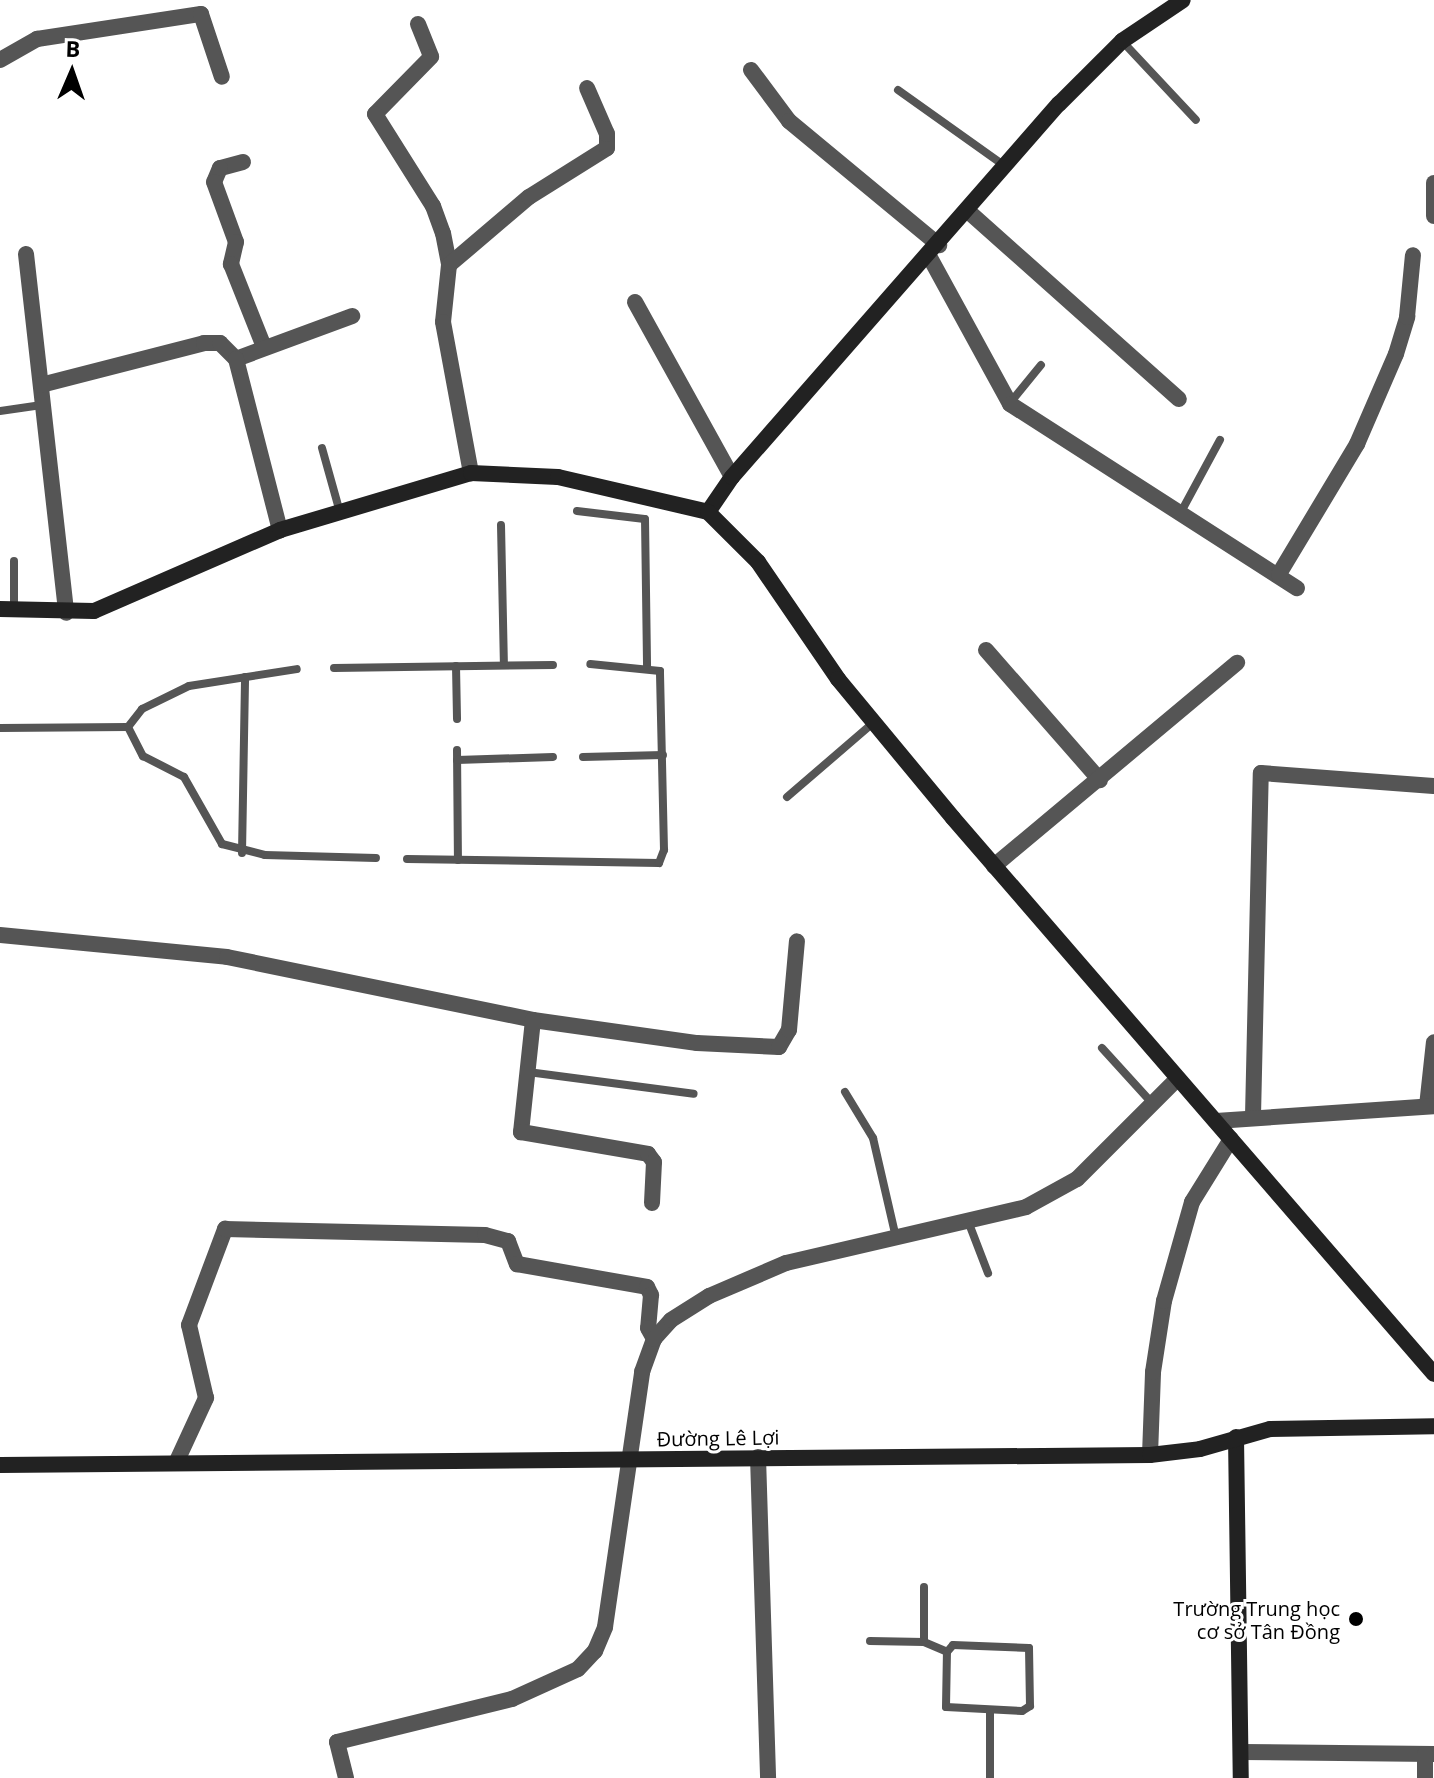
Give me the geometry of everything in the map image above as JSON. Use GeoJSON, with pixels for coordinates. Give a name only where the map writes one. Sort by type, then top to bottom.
{"type":"FeatureCollection","features":[{"type":"Feature","properties":{"kind":"street"},"geometry":{"type":"LineString","coordinates":[[708,512],[732,477],[969,212],[1059,104],[1122,41],[1183,0]]}},
{"type":"Feature","properties":{"kind":"street"},"geometry":{"type":"LineString","coordinates":[[0,60],[37,39],[201,14],[222,77]]}},
{"type":"Feature","properties":{"kind":"street"},"geometry":{"type":"LineString","coordinates":[[418,24],[431,57],[375,114],[433,206],[449,265],[443,322],[471,473]]}},
{"type":"Feature","properties":{"kind":"street"},"geometry":{"type":"LineString","coordinates":[[751,70],[789,121],[934,251],[1010,404],[1297,588]]}},
{"type":"Feature","properties":{"kind":"street"},"geometry":{"type":"LineString","coordinates":[[449,265],[529,197],[607,148],[607,134],[587,88]]}},
{"type":"Feature","properties":{"kind":"street"},"geometry":{"type":"LineString","coordinates":[[243,162],[220,168],[214,182],[236,242],[231,264],[264,347]]}},
{"type":"Feature","properties":{"kind":"street"},"geometry":{"type":"LineString","coordinates":[[1434,183],[1434,216]]}},
{"type":"Feature","properties":{"kind":"street"},"geometry":{"type":"LineString","coordinates":[[969,212],[1179,399]]}},
{"type":"Feature","properties":{"kind":"street"},"geometry":{"type":"LineString","coordinates":[[26,254],[66,613]]}},
{"type":"Feature","properties":{"kind":"street"},"geometry":{"type":"LineString","coordinates":[[1279,574],[1357,444],[1396,354],[1407,317],[1413,255]]}},
{"type":"Feature","properties":{"kind":"street"},"geometry":{"type":"LineString","coordinates":[[635,302],[732,477]]}},
{"type":"Feature","properties":{"kind":"street"},"geometry":{"type":"LineString","coordinates":[[236,359],[352,316]]}},
{"type":"Feature","properties":{"kind":"street"},"geometry":{"type":"LineString","coordinates":[[41,385],[213,341],[236,359],[280,530]]}},
{"type":"Feature","properties":{"kind":"street"},"geometry":{"type":"LineString","coordinates":[[7,609],[66,613],[110,605],[280,530],[339,509],[471,473],[558,477],[708,512],[758,562],[873,723],[1434,1374]]}},
{"type":"Feature","properties":{"kind":"street"},"geometry":{"type":"LineString","coordinates":[[986,650],[1100,780]]}},
{"type":"Feature","properties":{"kind":"street"},"geometry":{"type":"LineString","coordinates":[[994,866],[1237,663]]}},
{"type":"Feature","properties":{"kind":"street"},"geometry":{"type":"LineString","coordinates":[[1253,1116],[1261,773],[1434,786]]}},
{"type":"Feature","properties":{"kind":"street"},"geometry":{"type":"LineString","coordinates":[[0,935],[227,957],[533,1020],[697,1043],[779,1047],[789,1030],[797,941]]}},
{"type":"Feature","properties":{"kind":"street"},"geometry":{"type":"LineString","coordinates":[[533,1020],[521,1132],[648,1154],[654,1162],[652,1203]]}},
{"type":"Feature","properties":{"kind":"street"},"geometry":{"type":"LineString","coordinates":[[1216,1121],[1253,1116],[1431,1106],[1434,1042]]}},
{"type":"Feature","properties":{"kind":"street"},"geometry":{"type":"LineString","coordinates":[[346,1778],[337,1742],[512,1699],[578,1669],[595,1651],[605,1627],[610,1566],[631,1460],[642,1372],[654,1339],[671,1320],[709,1296],[786,1263],[1026,1207],[1077,1179],[1177,1079]]}},
{"type":"Feature","properties":{"kind":"street"},"geometry":{"type":"LineString","coordinates":[[1150,1455],[1153,1372],[1164,1301],[1192,1202],[1231,1139]]}},
{"type":"Feature","properties":{"kind":"street"},"geometry":{"type":"LineString","coordinates":[[176,1463],[206,1398],[189,1325],[225,1229],[485,1235],[506,1240],[517,1264],[651,1289],[648,1328],[654,1339]]}},
{"type":"Feature","properties":{"kind":"street","name":"Đường Lê Lợi"},"geometry":{"type":"LineString","coordinates":[[0,1465],[1150,1455],[1319,1424],[1434,1426]]}},
{"type":"Feature","properties":{"kind":"street"},"geometry":{"type":"LineString","coordinates":[[1236,1437],[1241,1778]]}},
{"type":"Feature","properties":{"kind":"street"},"geometry":{"type":"LineString","coordinates":[[758,1457],[768,1778]]}},
{"type":"Feature","properties":{"kind":"street"},"geometry":{"type":"LineString","coordinates":[[1241,1752],[1430,1754],[1425,1778]]}},
{"type":"Feature","properties":{"kind":"lane"},"geometry":{"type":"LineString","coordinates":[[1122,41],[1196,120]]}},
{"type":"Feature","properties":{"kind":"lane"},"geometry":{"type":"LineString","coordinates":[[898,90],[1007,168]]}},
{"type":"Feature","properties":{"kind":"lane"},"geometry":{"type":"LineString","coordinates":[[1010,404],[1041,365]]}},
{"type":"Feature","properties":{"kind":"lane"},"geometry":{"type":"LineString","coordinates":[[0,411],[43,404]]}},
{"type":"Feature","properties":{"kind":"lane"},"geometry":{"type":"LineString","coordinates":[[1181,512],[1220,440]]}},
{"type":"Feature","properties":{"kind":"lane"},"geometry":{"type":"LineString","coordinates":[[322,448],[339,509]]}},
{"type":"Feature","properties":{"kind":"lane"},"geometry":{"type":"LineString","coordinates":[[577,511],[645,519],[647,666]]}},
{"type":"Feature","properties":{"kind":"lane"},"geometry":{"type":"LineString","coordinates":[[501,525],[504,665]]}},
{"type":"Feature","properties":{"kind":"lane"},"geometry":{"type":"LineString","coordinates":[[7,609],[14,561]]}},
{"type":"Feature","properties":{"kind":"lane"},"geometry":{"type":"LineString","coordinates":[[407,859],[659,863],[664,850],[660,671],[647,666],[590,664]]}},
{"type":"Feature","properties":{"kind":"lane"},"geometry":{"type":"LineString","coordinates":[[334,668],[553,665]]}},
{"type":"Feature","properties":{"kind":"lane"},"geometry":{"type":"LineString","coordinates":[[456,666],[457,719]]}},
{"type":"Feature","properties":{"kind":"lane"},"geometry":{"type":"LineString","coordinates":[[128,727],[142,709],[189,686],[297,669]]}},
{"type":"Feature","properties":{"kind":"lane"},"geometry":{"type":"LineString","coordinates":[[242,853],[245,677]]}},
{"type":"Feature","properties":{"kind":"lane"},"geometry":{"type":"LineString","coordinates":[[787,797],[873,723]]}},
{"type":"Feature","properties":{"kind":"lane"},"geometry":{"type":"LineString","coordinates":[[0,728],[128,727]]}},
{"type":"Feature","properties":{"kind":"lane"},"geometry":{"type":"LineString","coordinates":[[128,727],[143,756],[184,777],[222,844],[242,853],[376,858]]}},
{"type":"Feature","properties":{"kind":"lane"},"geometry":{"type":"LineString","coordinates":[[458,860],[457,755],[553,757]]}},
{"type":"Feature","properties":{"kind":"lane"},"geometry":{"type":"LineString","coordinates":[[583,757],[663,755]]}},
{"type":"Feature","properties":{"kind":"lane"},"geometry":{"type":"LineString","coordinates":[[1102,1048],[1154,1104]]}},
{"type":"Feature","properties":{"kind":"lane"},"geometry":{"type":"LineString","coordinates":[[527,1072],[694,1094]]}},
{"type":"Feature","properties":{"kind":"lane"},"geometry":{"type":"LineString","coordinates":[[845,1092],[873,1138],[896,1239]]}},
{"type":"Feature","properties":{"kind":"lane"},"geometry":{"type":"LineString","coordinates":[[968,1221],[988,1273]]}},
{"type":"Feature","properties":{"kind":"lane"},"geometry":{"type":"LineString","coordinates":[[924,1587],[924,1642]]}},
{"type":"Feature","properties":{"kind":"lane"},"geometry":{"type":"LineString","coordinates":[[870,1641],[924,1642],[947,1652]]}},
{"type":"Feature","properties":{"kind":"lane"},"geometry":{"type":"LineString","coordinates":[[953,1645],[1029,1648],[1034,1699],[1030,1706],[990,1710],[946,1707],[947,1652],[953,1645]]}},
{"type":"Feature","properties":{"kind":"lane"},"geometry":{"type":"LineString","coordinates":[[990,1710],[990,1778]]}},
{"type":"Feature","properties":{"kind":"place","name":"Trường Trung học cơ sở Tân Đồng"},"geometry":{"type":"Point","coordinates":[1356,1619]}}]}
